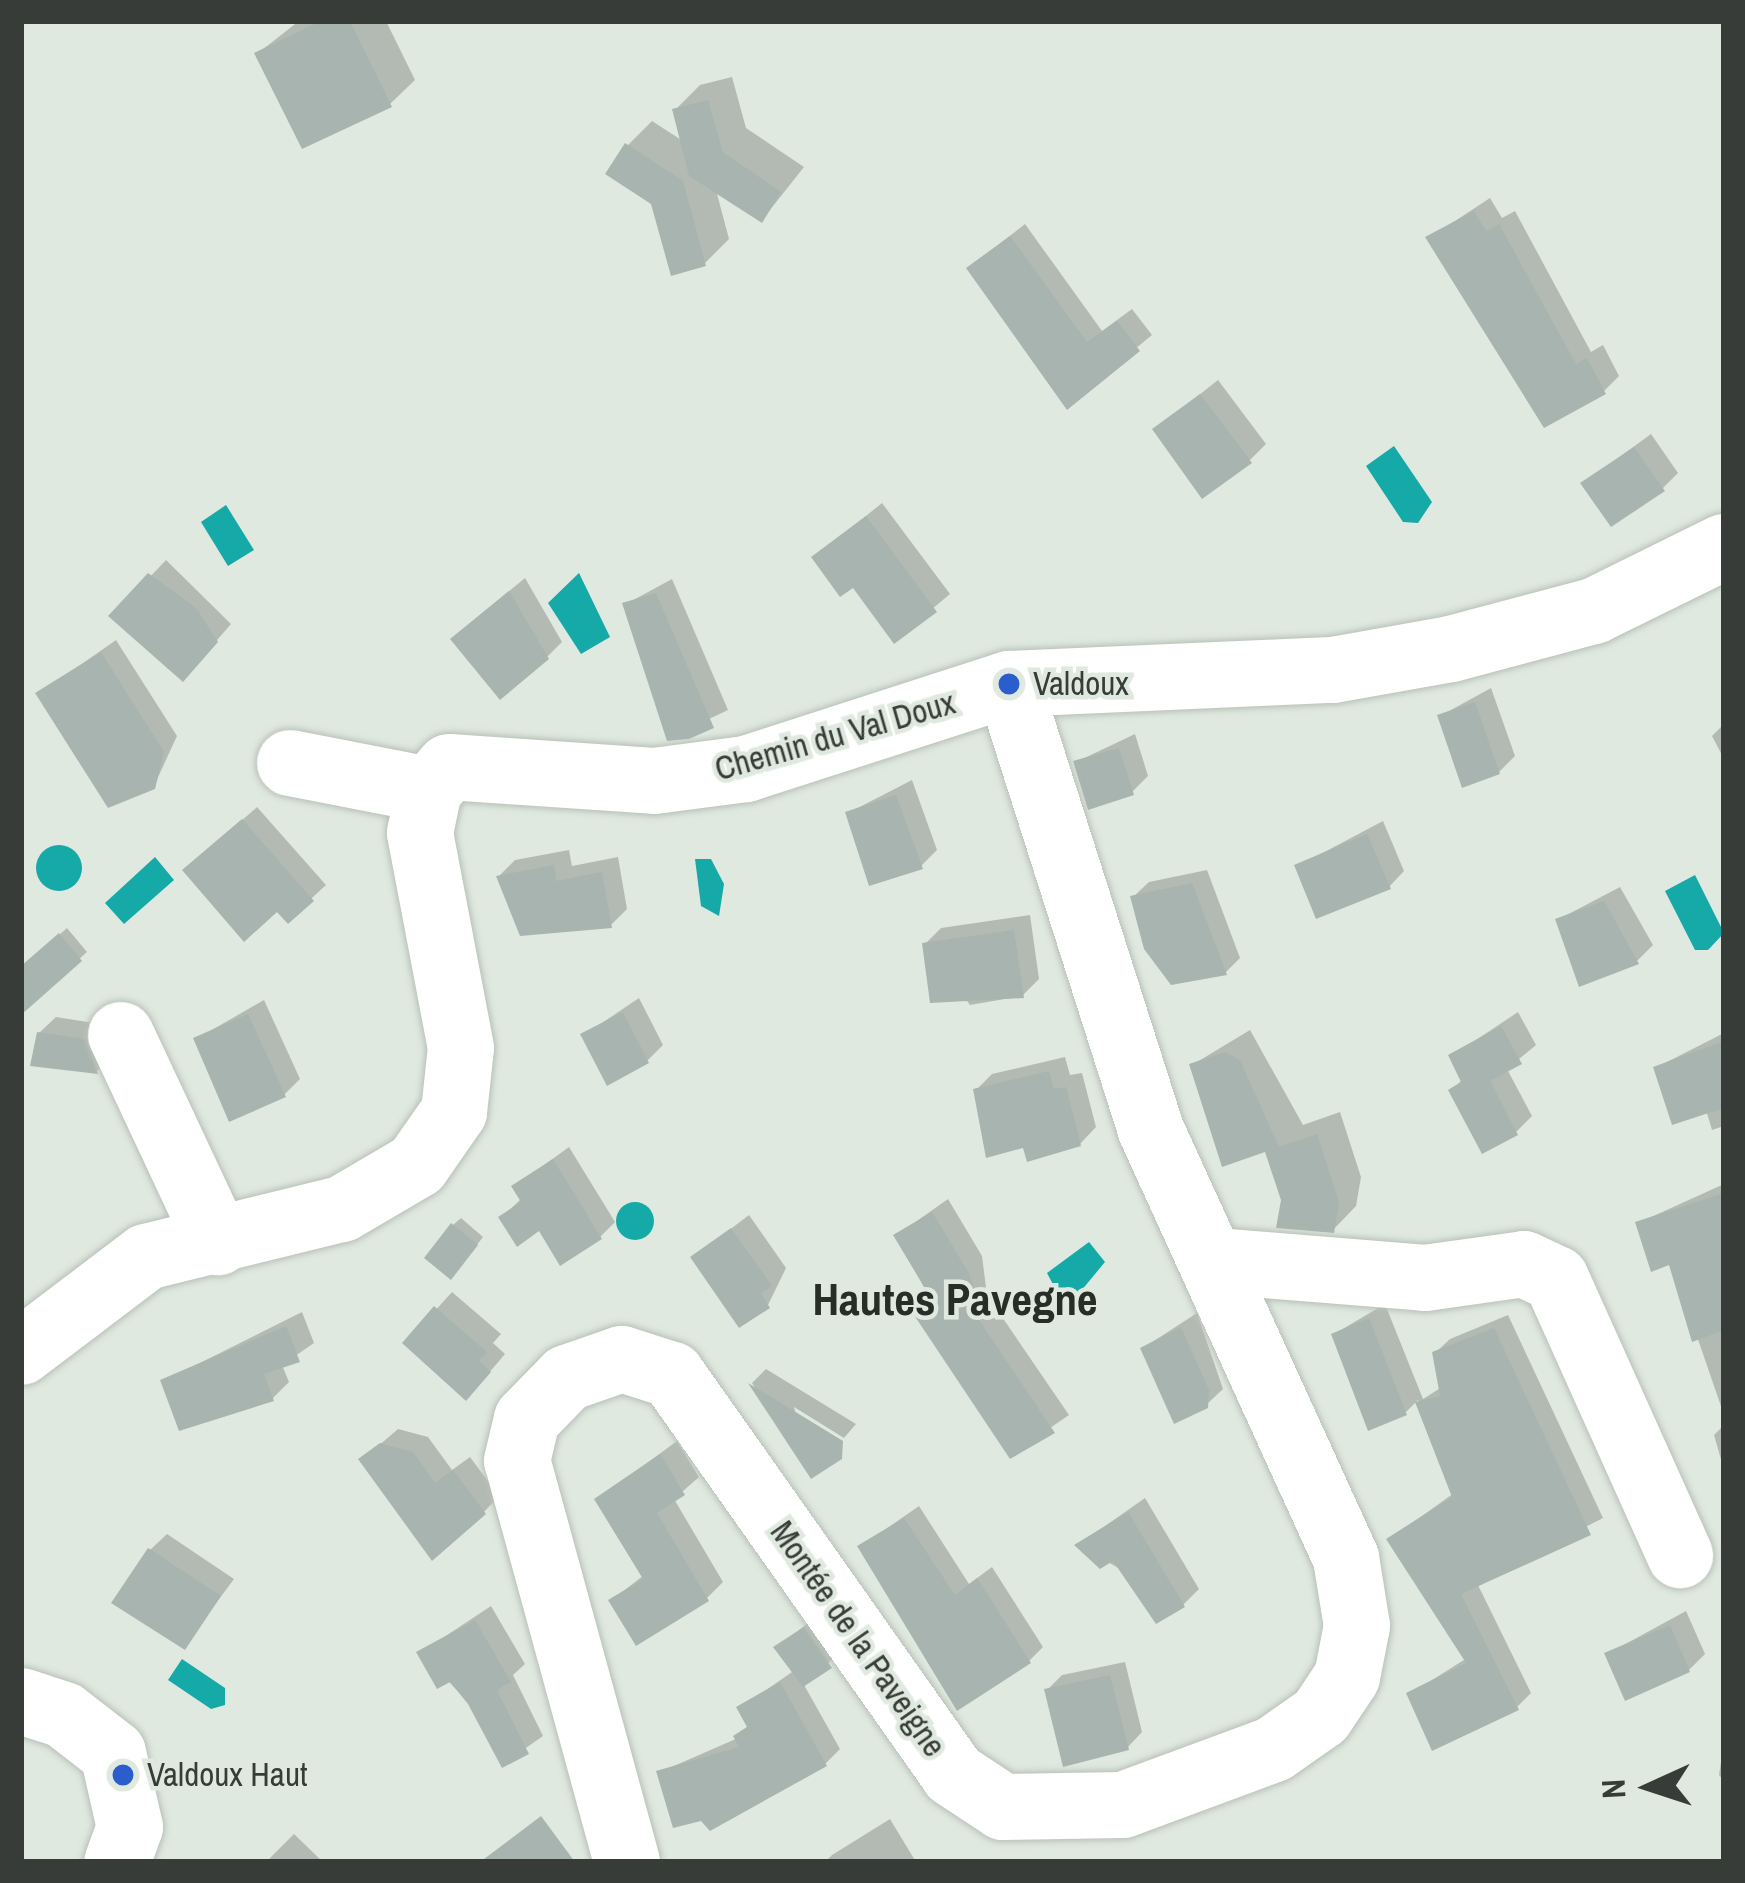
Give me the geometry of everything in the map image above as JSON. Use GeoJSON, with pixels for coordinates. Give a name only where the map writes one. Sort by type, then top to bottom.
{"type":"FeatureCollection","features":[{"type":"Feature","properties":{"kind":"street","name":"Chemin du Val Doux"},"geometry":{"type":"LineString","coordinates":[[428,790],[466,763],[654,781],[746,769],[1009,684],[1333,670],[1451,650],[1594,611],[1724,547]]}},
{"type":"Feature","properties":{"kind":"street","name":"Montée de la Paveigne"},"geometry":{"type":"LineString","coordinates":[[627,1862],[517,1461],[527,1419],[567,1378],[622,1359],[672,1375],[953,1774],[1003,1807],[1123,1805],[1274,1749],[1321,1716],[1347,1677],[1357,1626],[1346,1558],[1215,1261],[1151,1130],[1009,684]]}},
{"type":"Feature","properties":{"kind":"street"},"geometry":{"type":"LineString","coordinates":[[21,1352],[146,1257],[342,1209],[417,1165],[454,1112],[461,1048],[420,833],[428,790],[290,763]]}},
{"type":"Feature","properties":{"kind":"street"},"geometry":{"type":"LineString","coordinates":[[121,1035],[218,1242]]}},
{"type":"Feature","properties":{"kind":"street"},"geometry":{"type":"LineString","coordinates":[[1215,1261],[1425,1278],[1524,1264],[1556,1280],[1680,1555]]}},
{"type":"Feature","properties":{"kind":"street"},"geometry":{"type":"LineString","coordinates":[[21,1701],[64,1714],[113,1753],[130,1827],[117,1862]]}},
{"type":"Feature","properties":{"kind":"water"},"geometry":{"type":"Polygon","coordinates":[[[1394,446],[1432,502],[1418,523],[1403,522],[1366,466],[1394,446]]]}},
{"type":"Feature","properties":{"kind":"water"},"geometry":{"type":"Polygon","coordinates":[[[226,505],[254,550],[228,566],[201,522],[226,505]]]}},
{"type":"Feature","properties":{"kind":"water"},"geometry":{"type":"Polygon","coordinates":[[[579,573],[610,637],[581,654],[548,603],[579,573]]]}},
{"type":"Feature","properties":{"kind":"water"},"geometry":{"type":"Polygon","coordinates":[[[59,845],[75,852],[82,868],[75,884],[59,891],[43,884],[36,868],[43,852],[59,845]]]}},
{"type":"Feature","properties":{"kind":"water"},"geometry":{"type":"Polygon","coordinates":[[[155,857],[174,880],[124,924],[105,903],[155,857]]]}},
{"type":"Feature","properties":{"kind":"water"},"geometry":{"type":"Polygon","coordinates":[[[695,859],[711,859],[724,884],[719,916],[701,906],[695,859]]]}},
{"type":"Feature","properties":{"kind":"water"},"geometry":{"type":"Polygon","coordinates":[[[1695,875],[1724,933],[1708,950],[1695,950],[1665,891],[1695,875]]]}},
{"type":"Feature","properties":{"kind":"water"},"geometry":{"type":"Polygon","coordinates":[[[635,1202],[648,1208],[654,1221],[648,1234],[635,1240],[622,1234],[616,1221],[622,1208],[635,1202]]]}},
{"type":"Feature","properties":{"kind":"water"},"geometry":{"type":"Polygon","coordinates":[[[1089,1242],[1105,1262],[1066,1309],[1047,1273],[1089,1242]]]}},
{"type":"Feature","properties":{"kind":"water"},"geometry":{"type":"Polygon","coordinates":[[[182,1659],[225,1688],[225,1705],[211,1709],[168,1680],[182,1659]]]}},
{"type":"Feature","properties":{"kind":"building"},"geometry":{"type":"Polygon","coordinates":[[[321,21],[350,21],[392,107],[302,149],[254,53],[321,21]]]}},
{"type":"Feature","properties":{"kind":"building"},"geometry":{"type":"Polygon","coordinates":[[[708,100],[723,152],[781,192],[762,223],[689,176],[672,109],[708,100]]]}},
{"type":"Feature","properties":{"kind":"building"},"geometry":{"type":"Polygon","coordinates":[[[625,143],[683,181],[706,266],[671,276],[651,204],[605,174],[625,143]]]}},
{"type":"Feature","properties":{"kind":"building"},"geometry":{"type":"Polygon","coordinates":[[[1474,211],[1486,231],[1499,224],[1576,364],[1587,358],[1606,394],[1544,428],[1425,237],[1474,211]]]}},
{"type":"Feature","properties":{"kind":"building"},"geometry":{"type":"Polygon","coordinates":[[[1010,236],[1087,342],[1117,321],[1140,351],[1067,410],[966,268],[1010,236]]]}},
{"type":"Feature","properties":{"kind":"building"},"geometry":{"type":"Polygon","coordinates":[[[1200,394],[1252,463],[1202,499],[1152,429],[1200,394]]]}},
{"type":"Feature","properties":{"kind":"building"},"geometry":{"type":"Polygon","coordinates":[[[1634,447],[1665,491],[1611,527],[1580,483],[1634,447]]]}},
{"type":"Feature","properties":{"kind":"building"},"geometry":{"type":"Polygon","coordinates":[[[866,516],[937,612],[894,644],[853,588],[840,597],[811,557],[866,516]]]}},
{"type":"Feature","properties":{"kind":"building"},"geometry":{"type":"Polygon","coordinates":[[[148,573],[196,608],[218,642],[183,682],[108,616],[148,573]]]}},
{"type":"Feature","properties":{"kind":"building"},"geometry":{"type":"Polygon","coordinates":[[[509,591],[549,659],[500,700],[450,639],[509,591]]]}},
{"type":"Feature","properties":{"kind":"building"},"geometry":{"type":"Polygon","coordinates":[[[656,593],[714,728],[689,739],[667,741],[622,603],[656,593]]]}},
{"type":"Feature","properties":{"kind":"building"},"geometry":{"type":"Polygon","coordinates":[[[101,652],[164,752],[155,789],[108,808],[35,693],[101,652]]]}},
{"type":"Feature","properties":{"kind":"building"},"geometry":{"type":"Polygon","coordinates":[[[1475,702],[1500,774],[1462,788],[1437,715],[1475,702]]]}},
{"type":"Feature","properties":{"kind":"building"},"geometry":{"type":"Polygon","coordinates":[[[1119,748],[1134,795],[1088,810],[1073,761],[1119,748]]]}},
{"type":"Feature","properties":{"kind":"building"},"geometry":{"type":"Polygon","coordinates":[[[896,795],[923,869],[869,886],[845,812],[896,795]]]}},
{"type":"Feature","properties":{"kind":"building"},"geometry":{"type":"Polygon","coordinates":[[[242,819],[314,901],[288,924],[277,912],[244,942],[182,870],[242,819]]]}},
{"type":"Feature","properties":{"kind":"building"},"geometry":{"type":"Polygon","coordinates":[[[1367,834],[1391,889],[1316,919],[1294,865],[1367,834]]]}},
{"type":"Feature","properties":{"kind":"building"},"geometry":{"type":"Polygon","coordinates":[[[554,865],[556,881],[602,872],[612,928],[520,936],[496,876],[554,865]]]}},
{"type":"Feature","properties":{"kind":"building"},"geometry":{"type":"Polygon","coordinates":[[[1192,883],[1227,975],[1171,985],[1144,949],[1130,896],[1192,883]]]}},
{"type":"Feature","properties":{"kind":"building"},"geometry":{"type":"Polygon","coordinates":[[[1604,901],[1639,964],[1579,987],[1555,919],[1604,901]]]}},
{"type":"Feature","properties":{"kind":"building"},"geometry":{"type":"Polygon","coordinates":[[[1014,930],[1024,998],[930,1003],[922,943],[1014,930]]]}},
{"type":"Feature","properties":{"kind":"building"},"geometry":{"type":"Polygon","coordinates":[[[59,933],[82,961],[21,1015],[21,966],[59,933]]]}},
{"type":"Feature","properties":{"kind":"building"},"geometry":{"type":"Polygon","coordinates":[[[623,1012],[649,1063],[607,1086],[580,1034],[623,1012]]]}},
{"type":"Feature","properties":{"kind":"building"},"geometry":{"type":"Polygon","coordinates":[[[248,1014],[286,1097],[229,1122],[193,1038],[248,1014]]]}},
{"type":"Feature","properties":{"kind":"building"},"geometry":{"type":"Polygon","coordinates":[[[1501,1026],[1522,1064],[1490,1081],[1518,1135],[1482,1154],[1448,1090],[1461,1082],[1448,1055],[1501,1026]]]}},
{"type":"Feature","properties":{"kind":"building"},"geometry":{"type":"Polygon","coordinates":[[[37,1032],[85,1039],[98,1074],[30,1066],[37,1032]]]}},
{"type":"Feature","properties":{"kind":"building"},"geometry":{"type":"Polygon","coordinates":[[[1724,1041],[1724,1108],[1672,1125],[1653,1067],[1724,1041]]]}},
{"type":"Feature","properties":{"kind":"building"},"geometry":{"type":"Polygon","coordinates":[[[1225,1052],[1240,1060],[1279,1147],[1317,1134],[1339,1202],[1334,1233],[1276,1228],[1281,1200],[1265,1152],[1222,1167],[1189,1064],[1225,1052]]]}},
{"type":"Feature","properties":{"kind":"building"},"geometry":{"type":"Polygon","coordinates":[[[1049,1071],[1054,1089],[1066,1087],[1081,1146],[1027,1162],[1023,1148],[986,1158],[973,1089],[1049,1071]]]}},
{"type":"Feature","properties":{"kind":"building"},"geometry":{"type":"Polygon","coordinates":[[[553,1159],[602,1239],[560,1266],[539,1231],[517,1247],[498,1217],[521,1202],[511,1186],[553,1159]]]}},
{"type":"Feature","properties":{"kind":"building"},"geometry":{"type":"Polygon","coordinates":[[[1724,1193],[1724,1330],[1692,1342],[1669,1265],[1651,1272],[1635,1222],[1724,1193]]]}},
{"type":"Feature","properties":{"kind":"building"},"geometry":{"type":"Polygon","coordinates":[[[932,1212],[968,1272],[981,1306],[973,1311],[1055,1433],[1010,1459],[912,1312],[929,1295],[893,1235],[932,1212]]]}},
{"type":"Feature","properties":{"kind":"building"},"geometry":{"type":"Polygon","coordinates":[[[451,1223],[478,1245],[451,1280],[424,1258],[451,1223]]]}},
{"type":"Feature","properties":{"kind":"building"},"geometry":{"type":"Polygon","coordinates":[[[731,1228],[772,1286],[761,1293],[770,1308],[739,1328],[690,1257],[731,1228]]]}},
{"type":"Feature","properties":{"kind":"building"},"geometry":{"type":"Polygon","coordinates":[[[434,1306],[487,1352],[479,1361],[491,1372],[466,1401],[402,1343],[434,1306]]]}},
{"type":"Feature","properties":{"kind":"building"},"geometry":{"type":"Polygon","coordinates":[[[1369,1318],[1407,1415],[1368,1431],[1331,1334],[1369,1318]]]}},
{"type":"Feature","properties":{"kind":"building"},"geometry":{"type":"Polygon","coordinates":[[[286,1326],[300,1362],[264,1374],[274,1401],[179,1431],[160,1380],[286,1326]]]}},
{"type":"Feature","properties":{"kind":"building"},"geometry":{"type":"Polygon","coordinates":[[[1181,1327],[1209,1390],[1208,1408],[1174,1424],[1140,1348],[1181,1327]]]}},
{"type":"Feature","properties":{"kind":"building"},"geometry":{"type":"Polygon","coordinates":[[[1494,1328],[1591,1535],[1461,1594],[1519,1710],[1432,1751],[1406,1693],[1466,1663],[1386,1539],[1452,1497],[1415,1402],[1440,1396],[1432,1352],[1494,1328]]]}},
{"type":"Feature","properties":{"kind":"building"},"geometry":{"type":"Polygon","coordinates":[[[748,1383],[843,1441],[842,1459],[811,1479],[748,1383]]]}},
{"type":"Feature","properties":{"kind":"building"},"geometry":{"type":"Polygon","coordinates":[[[380,1443],[413,1452],[435,1483],[453,1470],[486,1514],[432,1561],[358,1459],[380,1443]]]}},
{"type":"Feature","properties":{"kind":"building"},"geometry":{"type":"Polygon","coordinates":[[[660,1454],[685,1495],[657,1513],[709,1601],[636,1646],[608,1600],[643,1579],[594,1499],[660,1454]]]}},
{"type":"Feature","properties":{"kind":"building"},"geometry":{"type":"Polygon","coordinates":[[[1128,1512],[1185,1607],[1156,1624],[1113,1561],[1100,1569],[1074,1545],[1128,1512]]]}},
{"type":"Feature","properties":{"kind":"building"},"geometry":{"type":"Polygon","coordinates":[[[904,1518],[955,1595],[977,1578],[1031,1663],[957,1711],[857,1546],[904,1518]]]}},
{"type":"Feature","properties":{"kind":"building"},"geometry":{"type":"Polygon","coordinates":[[[148,1548],[221,1596],[185,1650],[111,1603],[148,1548]]]}},
{"type":"Feature","properties":{"kind":"building"},"geometry":{"type":"Polygon","coordinates":[[[475,1620],[511,1682],[497,1690],[529,1754],[502,1768],[468,1704],[450,1682],[437,1689],[416,1652],[475,1620]]]}},
{"type":"Feature","properties":{"kind":"building"},"geometry":{"type":"Polygon","coordinates":[[[1670,1625],[1690,1672],[1625,1701],[1604,1653],[1670,1625]]]}},
{"type":"Feature","properties":{"kind":"building"},"geometry":{"type":"Polygon","coordinates":[[[804,1627],[832,1668],[803,1687],[773,1647],[804,1627]]]}},
{"type":"Feature","properties":{"kind":"building"},"geometry":{"type":"Polygon","coordinates":[[[1110,1675],[1129,1750],[1063,1767],[1044,1689],[1110,1675]]]}},
{"type":"Feature","properties":{"kind":"building"},"geometry":{"type":"Polygon","coordinates":[[[780,1682],[827,1766],[710,1831],[701,1821],[673,1828],[656,1771],[739,1747],[733,1736],[747,1727],[736,1707],[780,1682]]]}},
{"type":"Feature","properties":{"kind":"building"},"geometry":{"type":"Polygon","coordinates":[[[541,1816],[575,1862],[480,1862],[541,1816]]]}},
{"type":"Feature","properties":{"kind":"place","name":"Valdoux"},"geometry":{"type":"Point","coordinates":[1009,684]}},
{"type":"Feature","properties":{"kind":"place","name":"Valdoux Haut"},"geometry":{"type":"Point","coordinates":[123,1775]}},
{"type":"Feature","properties":{"kind":"district","name":"Hautes Pavegne"},"geometry":{"type":"Point","coordinates":[955,1299]}}]}
